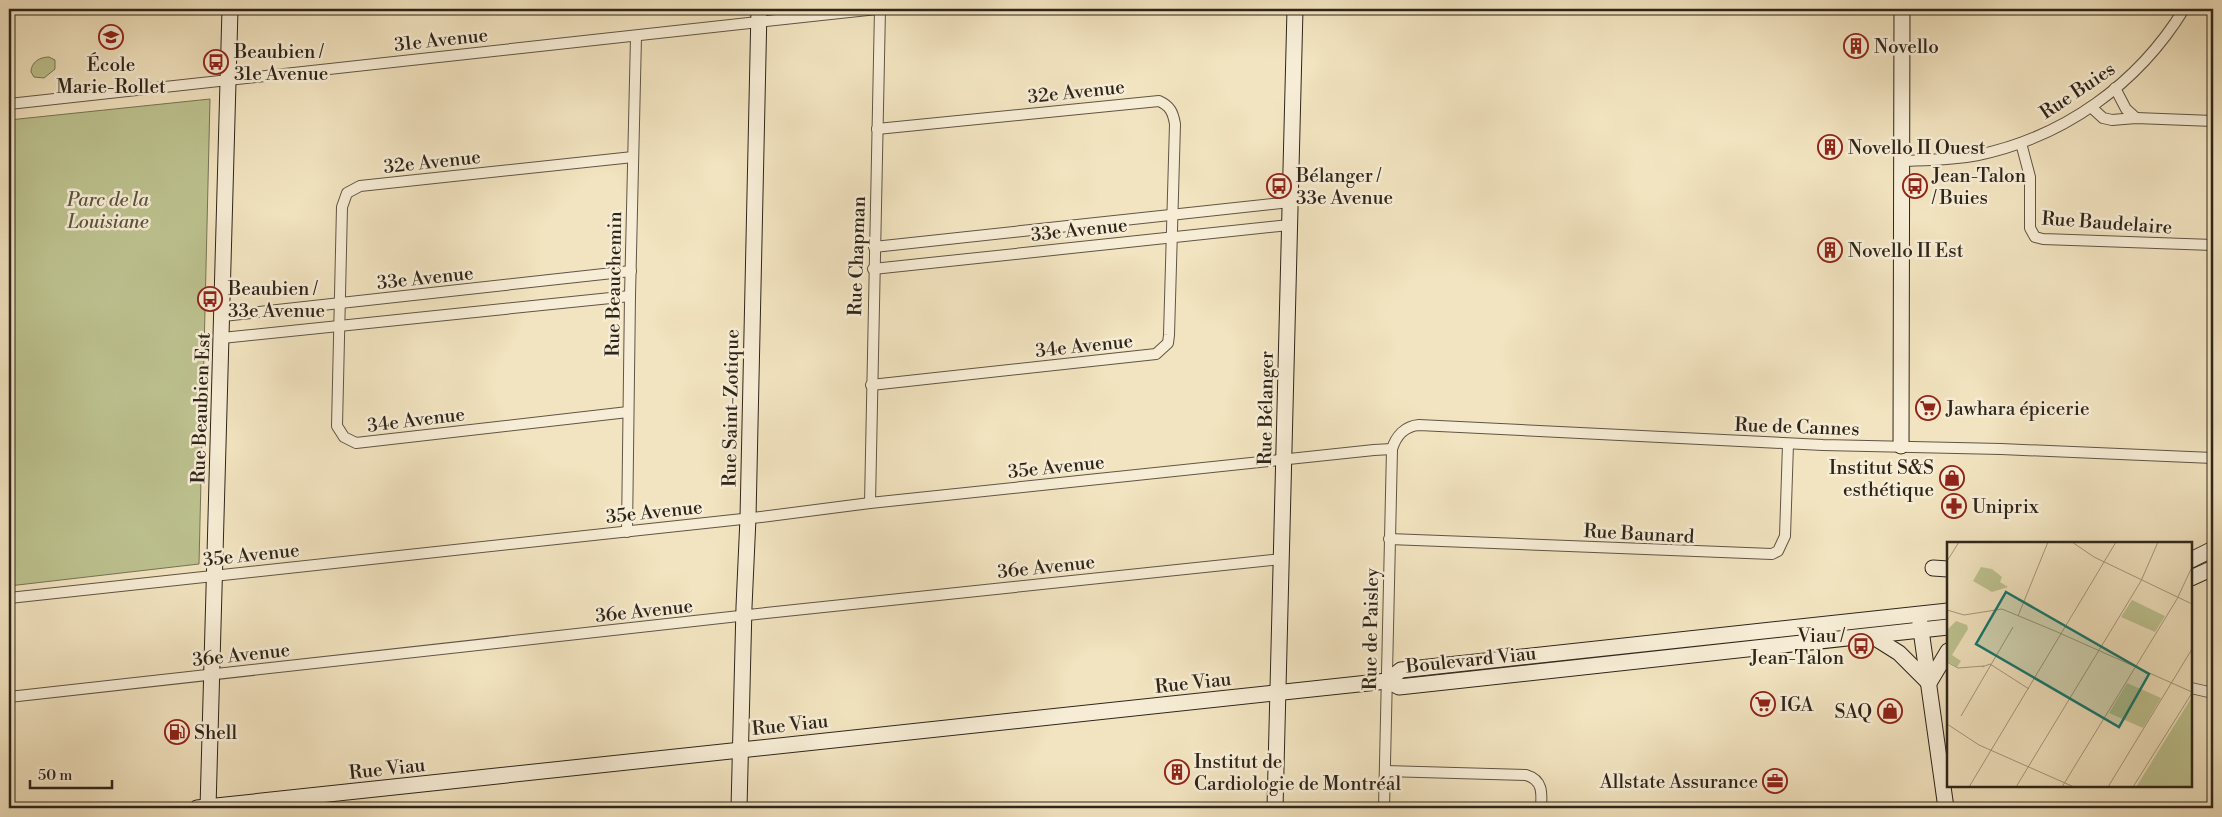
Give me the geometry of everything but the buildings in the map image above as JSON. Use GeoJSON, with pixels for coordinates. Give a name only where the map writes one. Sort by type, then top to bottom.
{"type":"FeatureCollection","features":[{"type":"Feature","properties":{"kind":"main road","name":"Rue Beaubien Est"},"geometry":{"type":"LineString","coordinates":[[204,808],[216,575],[230,9]]}},
{"type":"Feature","properties":{"kind":"main road","name":"Rue Bélanger"},"geometry":{"type":"LineString","coordinates":[[1275,808],[1295,9]]}},
{"type":"Feature","properties":{"kind":"main road"},"geometry":{"type":"LineString","coordinates":[[1901,446],[1902,9]]}},
{"type":"Feature","properties":{"kind":"main road","name":"Rue Saint-Zotique"},"geometry":{"type":"LineString","coordinates":[[739,808],[748,518],[759,15]]}},
{"type":"Feature","properties":{"kind":"main road"},"geometry":{"type":"LineString","coordinates":[[2192,560],[2213,549]]}},
{"type":"Feature","properties":{"kind":"main road"},"geometry":{"type":"LineString","coordinates":[[1932,568],[1947,568]]}},
{"type":"Feature","properties":{"kind":"main road"},"geometry":{"type":"LineString","coordinates":[[2192,578],[2213,568]]}},
{"type":"Feature","properties":{"kind":"main road","name":"Boulevard Viau"},"geometry":{"type":"LineString","coordinates":[[1947,610],[1401,670],[1387,681],[1399,687],[1947,627]]}},
{"type":"Feature","properties":{"kind":"main road"},"geometry":{"type":"LineString","coordinates":[[1919,614],[1946,808]]}},
{"type":"Feature","properties":{"kind":"main road"},"geometry":{"type":"LineString","coordinates":[[1872,636],[1899,653],[1929,683]]}},
{"type":"Feature","properties":{"kind":"main road"},"geometry":{"type":"LineString","coordinates":[[1929,683],[1947,653]]}},
{"type":"Feature","properties":{"kind":"main road","name":"Rue Viau"},"geometry":{"type":"LineString","coordinates":[[204,808],[1387,681]]}},
{"type":"Feature","properties":{"kind":"street","name":"31e Avenue"},"geometry":{"type":"LineString","coordinates":[[9,104],[636,37],[759,15],[878,9]]}},
{"type":"Feature","properties":{"kind":"street","name":"Rue Chapman"},"geometry":{"type":"LineString","coordinates":[[870,503],[873,269],[878,129],[878,9]]}},
{"type":"Feature","properties":{"kind":"street","name":"Rue Buies"},"geometry":{"type":"LineString","coordinates":[[1902,161],[1970,156],[2021,143],[2055,129],[2091,107],[2115,88],[2152,53],[2184,9]]}},
{"type":"Feature","properties":{"kind":"street","name":"Rue Beauchemin"},"geometry":{"type":"LineString","coordinates":[[627,532],[636,37]]}},
{"type":"Feature","properties":{"kind":"street"},"geometry":{"type":"LineString","coordinates":[[2115,88],[2126,109],[2136,118]]}},
{"type":"Feature","properties":{"kind":"street","name":"32e Avenue"},"geometry":{"type":"LineString","coordinates":[[878,129],[1159,100],[1168,105],[1173,114],[1175,124],[1173,214]]}},
{"type":"Feature","properties":{"kind":"street"},"geometry":{"type":"LineString","coordinates":[[2091,107],[2108,119],[2136,118],[2213,121]]}},
{"type":"Feature","properties":{"kind":"street","name":"Rue Baudelaire"},"geometry":{"type":"LineString","coordinates":[[2021,143],[2030,177],[2030,228],[2034,237],[2043,239],[2213,246]]}},
{"type":"Feature","properties":{"kind":"street","name":"32e Avenue"},"geometry":{"type":"LineString","coordinates":[[341,304],[342,207],[347,193],[360,186],[633,157]]}},
{"type":"Feature","properties":{"kind":"street","name":"33e Avenue"},"geometry":{"type":"LineString","coordinates":[[874,247],[1290,202]]}},
{"type":"Feature","properties":{"kind":"street","name":"34e Avenue"},"geometry":{"type":"LineString","coordinates":[[871,385],[1156,354],[1168,343],[1169,335],[1173,214]]}},
{"type":"Feature","properties":{"kind":"street","name":"33e Avenue"},"geometry":{"type":"LineString","coordinates":[[873,269],[1289,225]]}},
{"type":"Feature","properties":{"kind":"street","name":"33e Avenue"},"geometry":{"type":"LineString","coordinates":[[223,316],[631,272]]}},
{"type":"Feature","properties":{"kind":"street"},"geometry":{"type":"LineString","coordinates":[[222,338],[630,296]]}},
{"type":"Feature","properties":{"kind":"street","name":"34e Avenue"},"geometry":{"type":"LineString","coordinates":[[341,304],[337,426],[344,437],[356,443],[628,412]]}},
{"type":"Feature","properties":{"kind":"street","name":"Rue de Cannes"},"geometry":{"type":"LineString","coordinates":[[1392,450],[1396,439],[1406,429],[1419,425],[1788,444],[1901,446],[2213,458]]}},
{"type":"Feature","properties":{"kind":"street","name":"Rue Baunard"},"geometry":{"type":"LineString","coordinates":[[1389,539],[1772,554],[1778,551],[1785,536],[1788,444]]}},
{"type":"Feature","properties":{"kind":"street","name":"35e Avenue"},"geometry":{"type":"LineString","coordinates":[[9,598],[627,532],[870,503],[1374,450],[1392,450]]}},
{"type":"Feature","properties":{"kind":"street","name":"Rue de Paisley"},"geometry":{"type":"LineString","coordinates":[[1384,808],[1392,450]]}},
{"type":"Feature","properties":{"kind":"street","name":"36e Avenue"},"geometry":{"type":"LineString","coordinates":[[9,697],[1282,559]]}},
{"type":"Feature","properties":{"kind":"street"},"geometry":{"type":"LineString","coordinates":[[2192,688],[2213,693]]}},
{"type":"Feature","properties":{"kind":"street"},"geometry":{"type":"LineString","coordinates":[[1385,771],[1526,775],[1533,777],[1541,786],[1541,808]]}},
{"type":"Feature","properties":{"kind":"green space"},"geometry":{"type":"Polygon","coordinates":[[[49,57],[55,60],[55,69],[44,78],[34,77],[31,68],[34,63],[39,59],[49,57]]]}},
{"type":"Feature","properties":{"kind":"green space","name":"Parc de la Louisiane"},"geometry":{"type":"Polygon","coordinates":[[[210,99],[199,564],[9,586],[9,120],[210,99]]]}},
{"type":"Feature","properties":{"kind":"place","name":"École Marie-Rollet"},"geometry":{"type":"Point","coordinates":[111,37]}},
{"type":"Feature","properties":{"kind":"place","name":"Novello"},"geometry":{"type":"Point","coordinates":[1856,46]}},
{"type":"Feature","properties":{"kind":"place","name":"Beaubien / 31e Avenue"},"geometry":{"type":"Point","coordinates":[216,62]}},
{"type":"Feature","properties":{"kind":"place","name":"Novello II Ouest"},"geometry":{"type":"Point","coordinates":[1830,147]}},
{"type":"Feature","properties":{"kind":"place","name":"Bélanger / 33e Avenue"},"geometry":{"type":"Point","coordinates":[1279,186]}},
{"type":"Feature","properties":{"kind":"place","name":"Jean-Talon / Buies"},"geometry":{"type":"Point","coordinates":[1915,186]}},
{"type":"Feature","properties":{"kind":"place","name":"Novello II Est"},"geometry":{"type":"Point","coordinates":[1830,250]}},
{"type":"Feature","properties":{"kind":"place","name":"Beaubien / 33e Avenue"},"geometry":{"type":"Point","coordinates":[210,299]}},
{"type":"Feature","properties":{"kind":"place","name":"Jawhara épicerie"},"geometry":{"type":"Point","coordinates":[1928,408]}},
{"type":"Feature","properties":{"kind":"place","name":"Institut S&S esthétique"},"geometry":{"type":"Point","coordinates":[1952,478]}},
{"type":"Feature","properties":{"kind":"place","name":"Uniprix"},"geometry":{"type":"Point","coordinates":[1954,506]}},
{"type":"Feature","properties":{"kind":"place","name":"Viau / Jean-Talon"},"geometry":{"type":"Point","coordinates":[1861,646]}},
{"type":"Feature","properties":{"kind":"place","name":"IGA"},"geometry":{"type":"Point","coordinates":[1763,704]}},
{"type":"Feature","properties":{"kind":"place","name":"SAQ"},"geometry":{"type":"Point","coordinates":[1890,711]}},
{"type":"Feature","properties":{"kind":"place","name":"Shell"},"geometry":{"type":"Point","coordinates":[177,732]}},
{"type":"Feature","properties":{"kind":"place","name":"Institut de Cardiologie de Montréal"},"geometry":{"type":"Point","coordinates":[1177,772]}},
{"type":"Feature","properties":{"kind":"place","name":"Allstate Assurance"},"geometry":{"type":"Point","coordinates":[1775,781]}}]}
